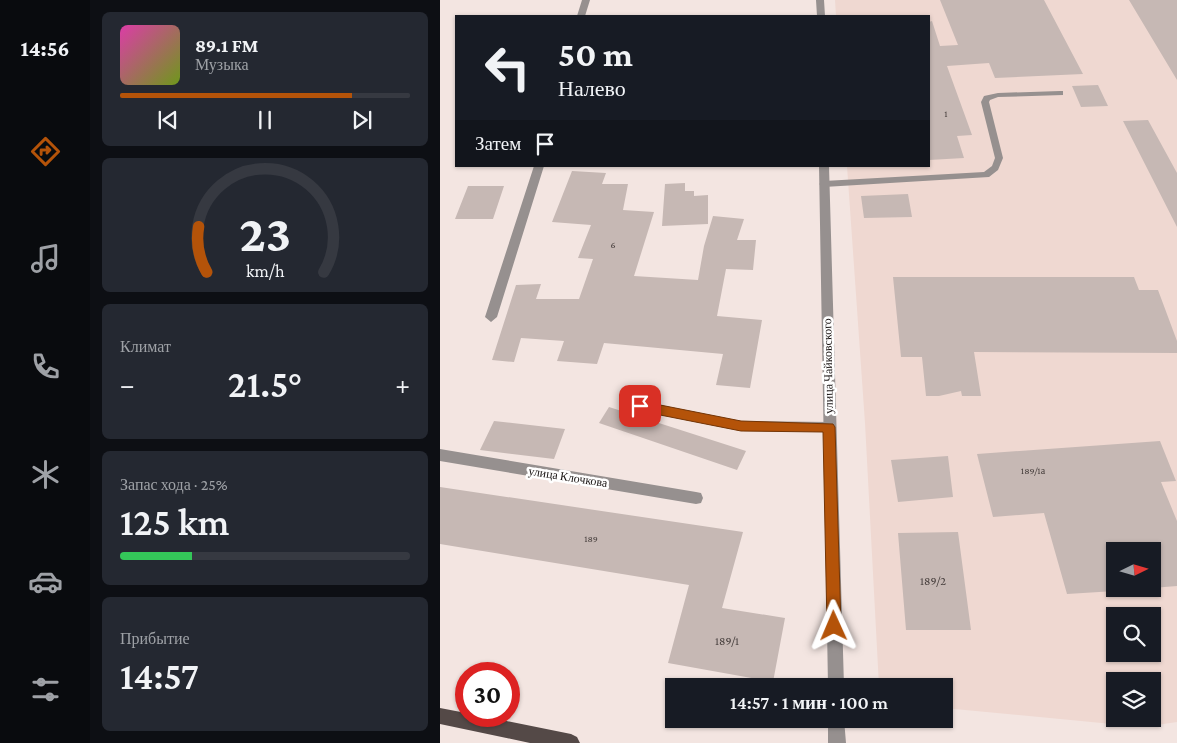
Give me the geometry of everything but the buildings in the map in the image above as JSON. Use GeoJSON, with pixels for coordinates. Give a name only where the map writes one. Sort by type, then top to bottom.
{"type":"FeatureCollection","features":[{"type":"Feature","properties":{"kind":"main road"},"geometry":{"type":"LineString","coordinates":[[440,716],[571,743]]}},
{"type":"Feature","properties":{"kind":"street"},"geometry":{"type":"LineString","coordinates":[[581,15],[586,0]]}},
{"type":"Feature","properties":{"kind":"street"},"geometry":{"type":"LineString","coordinates":[[820,0],[821,15]]}},
{"type":"Feature","properties":{"kind":"street"},"geometry":{"type":"LineString","coordinates":[[491,318],[539,167]]}},
{"type":"Feature","properties":{"kind":"street","name":"улица Чайковского"},"geometry":{"type":"LineString","coordinates":[[824,167],[836,678]]}},
{"type":"Feature","properties":{"kind":"street","name":"улица Клочкова"},"geometry":{"type":"LineString","coordinates":[[440,455],[696,498]]}},
{"type":"Feature","properties":{"kind":"street"},"geometry":{"type":"LineString","coordinates":[[836,728],[837,743]]}},
{"type":"Feature","properties":{"kind":"lane"},"geometry":{"type":"LineString","coordinates":[[824,184],[986,175],[994,171],[998,166],[999,158],[985,102],[987,98],[998,95],[1060,93]]}},
{"type":"Feature","properties":{"kind":"lane"},"geometry":{"type":"LineString","coordinates":[[640,406],[741,426],[829,427]]}},
{"type":"Feature","properties":{"kind":"shaded area"},"geometry":{"type":"Polygon","coordinates":[[[835,0],[1177,0],[1177,722],[1161,724],[1161,672],[1106,672],[1106,723],[953,709],[953,678],[879,678],[865,423],[847,167],[930,167],[930,15],[836,15],[835,0]]]}},
{"type":"Feature","properties":{"kind":"route"},"geometry":{"type":"LineString","coordinates":[[640,406],[741,426],[829,427],[834,626]]}}]}
